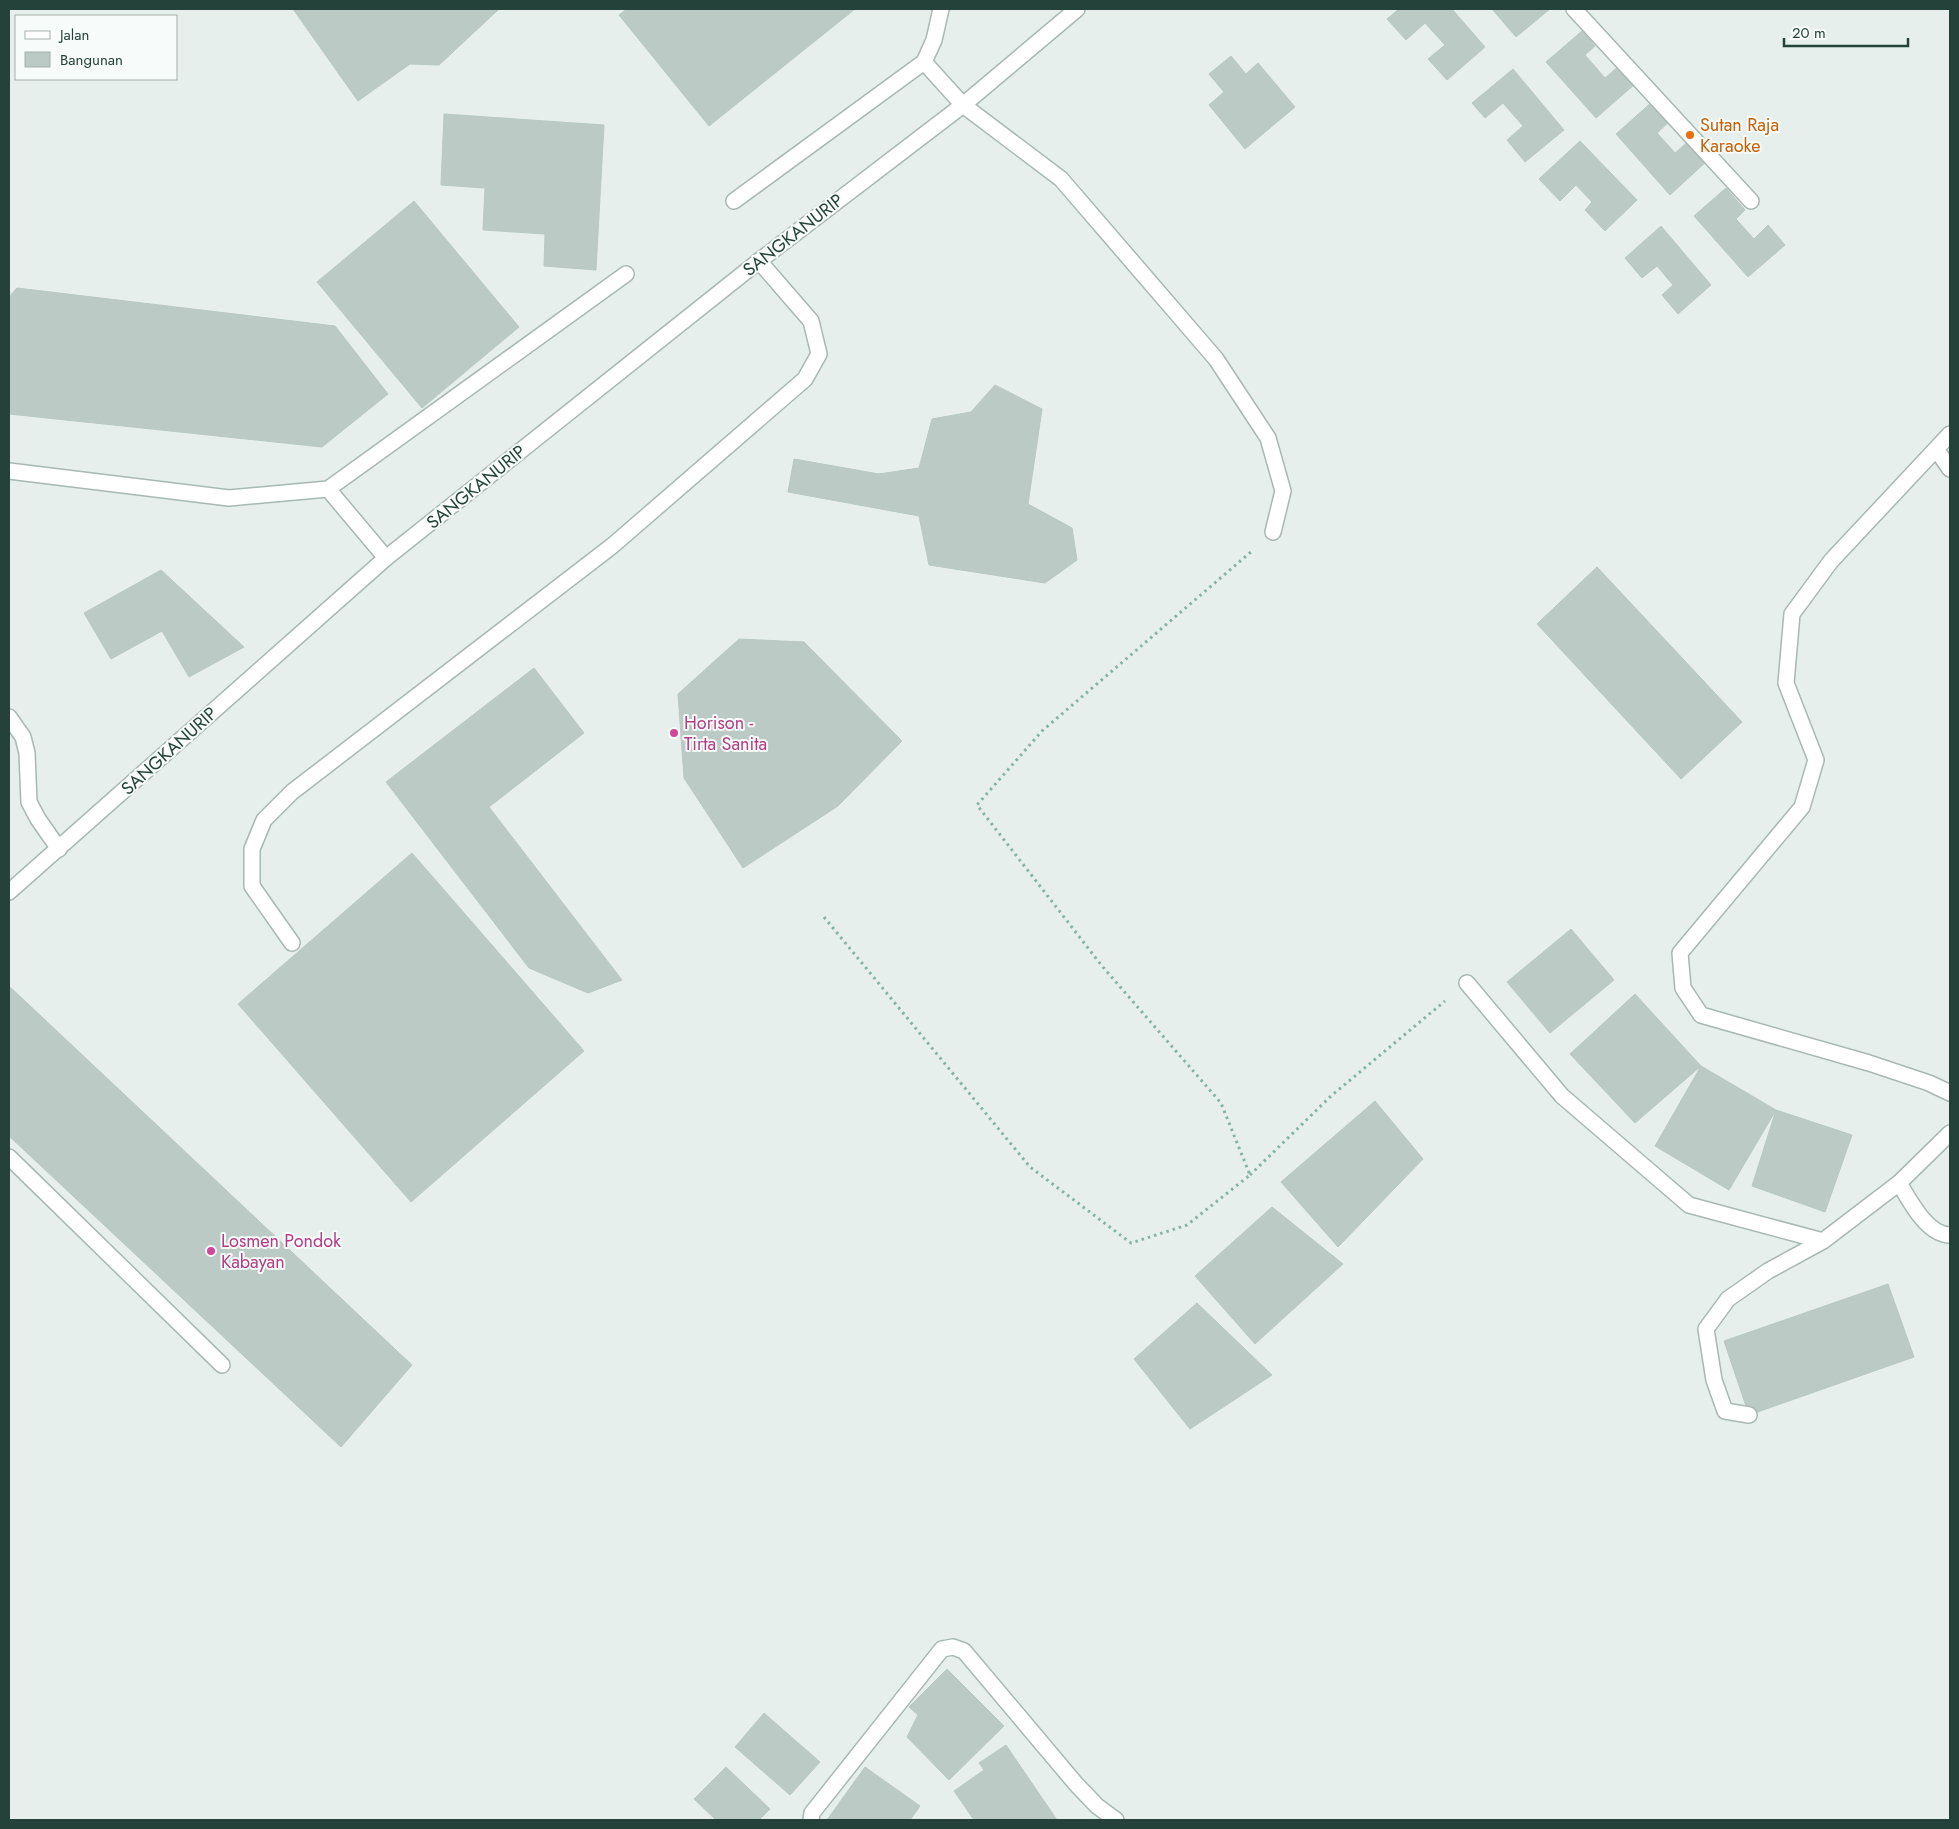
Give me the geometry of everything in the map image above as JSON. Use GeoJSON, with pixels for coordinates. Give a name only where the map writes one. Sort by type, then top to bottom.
{"type":"FeatureCollection","features":[{"type":"Feature","properties":{"kind":"street"},"geometry":{"type":"LineString","coordinates":[[734,201],[924,62],[934,40],[941,9]]}},
{"type":"Feature","properties":{"kind":"street","name":"SANGKANURIP"},"geometry":{"type":"LineString","coordinates":[[9,892],[386,558],[760,261],[963,105],[1077,9]]}},
{"type":"Feature","properties":{"kind":"street"},"geometry":{"type":"LineString","coordinates":[[1574,9],[1751,201]]}},
{"type":"Feature","properties":{"kind":"street"},"geometry":{"type":"LineString","coordinates":[[924,62],[963,105],[1062,179],[1216,359],[1268,438],[1283,491],[1273,532]]}},
{"type":"Feature","properties":{"kind":"street"},"geometry":{"type":"LineString","coordinates":[[292,943],[252,886],[252,849],[264,820],[292,792],[612,546],[806,379],[819,354],[811,322],[760,261]]}},
{"type":"Feature","properties":{"kind":"street"},"geometry":{"type":"LineString","coordinates":[[9,471],[230,498],[328,489],[626,274]]}},
{"type":"Feature","properties":{"kind":"street"},"geometry":{"type":"LineString","coordinates":[[1950,434],[1831,561],[1792,614],[1786,684],[1816,760],[1802,808],[1680,953],[1683,988],[1701,1015],[1869,1063],[1930,1083],[1950,1093]]}},
{"type":"Feature","properties":{"kind":"street"},"geometry":{"type":"LineString","coordinates":[[1936,449],[1950,469]]}},
{"type":"Feature","properties":{"kind":"street"},"geometry":{"type":"LineString","coordinates":[[328,489],[386,558]]}},
{"type":"Feature","properties":{"kind":"street"},"geometry":{"type":"LineString","coordinates":[[9,717],[23,737],[27,753],[30,802],[38,819],[59,849]]}},
{"type":"Feature","properties":{"kind":"street"},"geometry":{"type":"LineString","coordinates":[[1467,983],[1562,1096],[1689,1205],[1823,1241]]}},
{"type":"Feature","properties":{"kind":"street"},"geometry":{"type":"LineString","coordinates":[[1750,1415],[1725,1410],[1714,1380],[1706,1329],[1728,1299],[1768,1271],[1823,1241],[1899,1183],[1950,1133]]}},
{"type":"Feature","properties":{"kind":"street"},"geometry":{"type":"LineString","coordinates":[[9,1157],[222,1365]]}},
{"type":"Feature","properties":{"kind":"street"},"geometry":{"type":"LineString","coordinates":[[1899,1183],[1920,1217],[1943,1235],[1950,1235]]}},
{"type":"Feature","properties":{"kind":"street"},"geometry":{"type":"LineString","coordinates":[[811,1820],[812,1813],[942,1649],[953,1646],[964,1651],[1096,1806],[1116,1820]]}},
{"type":"Feature","properties":{"kind":"path"},"geometry":{"type":"LineString","coordinates":[[1250,1175],[1221,1103],[1102,966],[977,804],[1042,731],[1273,532]]}},
{"type":"Feature","properties":{"kind":"path"},"geometry":{"type":"LineString","coordinates":[[824,917],[1030,1167],[1131,1243],[1187,1225],[1250,1175],[1331,1096],[1467,983]]}},
{"type":"Feature","properties":{"kind":"building"},"geometry":{"type":"Polygon","coordinates":[[[293,9],[499,9],[439,65],[410,64],[358,101],[293,9]]]}},
{"type":"Feature","properties":{"kind":"building"},"geometry":{"type":"Polygon","coordinates":[[[627,9],[855,9],[709,126],[619,15],[627,9]]]}},
{"type":"Feature","properties":{"kind":"building"},"geometry":{"type":"Polygon","coordinates":[[[1399,9],[1452,9],[1485,47],[1447,80],[1428,59],[1445,45],[1425,23],[1406,40],[1387,19],[1399,9]]]}},
{"type":"Feature","properties":{"kind":"building"},"geometry":{"type":"Polygon","coordinates":[[[1492,9],[1550,9],[1516,37],[1492,9]]]}},
{"type":"Feature","properties":{"kind":"building"},"geometry":{"type":"Polygon","coordinates":[[[1582,31],[1595,46],[1585,55],[1605,78],[1619,66],[1635,84],[1596,118],[1546,62],[1582,31]]]}},
{"type":"Feature","properties":{"kind":"building"},"geometry":{"type":"Polygon","coordinates":[[[1231,56],[1246,74],[1258,63],[1295,107],[1245,149],[1209,105],[1224,92],[1209,74],[1231,56]]]}},
{"type":"Feature","properties":{"kind":"building"},"geometry":{"type":"Polygon","coordinates":[[[1513,69],[1564,130],[1525,162],[1507,140],[1523,126],[1503,103],[1485,118],[1472,103],[1513,69]]]}},
{"type":"Feature","properties":{"kind":"building"},"geometry":{"type":"Polygon","coordinates":[[[1653,101],[1671,120],[1657,133],[1675,153],[1690,140],[1708,160],[1670,195],[1616,134],[1653,101]]]}},
{"type":"Feature","properties":{"kind":"building"},"geometry":{"type":"Polygon","coordinates":[[[444,114],[604,125],[596,270],[544,266],[545,234],[483,230],[485,188],[441,185],[444,114]]]}},
{"type":"Feature","properties":{"kind":"building"},"geometry":{"type":"Polygon","coordinates":[[[1580,141],[1637,200],[1605,231],[1585,210],[1592,202],[1576,185],[1560,201],[1539,179],[1580,141]]]}},
{"type":"Feature","properties":{"kind":"building"},"geometry":{"type":"Polygon","coordinates":[[[1726,188],[1745,210],[1736,219],[1754,239],[1768,225],[1785,245],[1748,277],[1694,216],[1726,188]]]}},
{"type":"Feature","properties":{"kind":"building"},"geometry":{"type":"Polygon","coordinates":[[[414,201],[519,327],[422,408],[317,282],[414,201]]]}},
{"type":"Feature","properties":{"kind":"building"},"geometry":{"type":"Polygon","coordinates":[[[1661,226],[1711,285],[1678,314],[1662,295],[1673,285],[1657,266],[1642,278],[1625,258],[1661,226]]]}},
{"type":"Feature","properties":{"kind":"building"},"geometry":{"type":"Polygon","coordinates":[[[17,288],[335,326],[388,394],[322,447],[9,414],[9,297],[17,288]]]}},
{"type":"Feature","properties":{"kind":"building"},"geometry":{"type":"Polygon","coordinates":[[[995,385],[1042,409],[1028,504],[1072,528],[1077,560],[1045,583],[929,565],[919,516],[788,492],[794,459],[879,474],[919,468],[932,419],[971,412],[995,385]]]}},
{"type":"Feature","properties":{"kind":"building"},"geometry":{"type":"Polygon","coordinates":[[[1597,567],[1742,722],[1681,779],[1537,624],[1597,567]]]}},
{"type":"Feature","properties":{"kind":"building"},"geometry":{"type":"Polygon","coordinates":[[[161,570],[244,647],[189,677],[162,631],[111,659],[84,613],[161,570]]]}},
{"type":"Feature","properties":{"kind":"building"},"geometry":{"type":"Polygon","coordinates":[[[739,639],[804,642],[902,741],[838,806],[743,868],[684,778],[678,694],[739,639]]]}},
{"type":"Feature","properties":{"kind":"building"},"geometry":{"type":"Polygon","coordinates":[[[534,668],[584,733],[489,807],[622,980],[588,993],[529,968],[386,782],[534,668]]]}},
{"type":"Feature","properties":{"kind":"building"},"geometry":{"type":"Polygon","coordinates":[[[412,853],[584,1051],[411,1202],[238,1004],[412,853]]]}},
{"type":"Feature","properties":{"kind":"building"},"geometry":{"type":"Polygon","coordinates":[[[1571,929],[1614,980],[1550,1033],[1507,982],[1571,929]]]}},
{"type":"Feature","properties":{"kind":"building","name":"Losmen Pondok Kabayan"},"geometry":{"type":"Polygon","coordinates":[[[9,986],[412,1365],[341,1447],[9,1136],[9,986]]]}},
{"type":"Feature","properties":{"kind":"building"},"geometry":{"type":"Polygon","coordinates":[[[1635,994],[1701,1066],[1635,1123],[1570,1054],[1635,994]]]}},
{"type":"Feature","properties":{"kind":"building"},"geometry":{"type":"Polygon","coordinates":[[[1701,1066],[1776,1110],[1729,1190],[1655,1146],[1701,1066]]]}},
{"type":"Feature","properties":{"kind":"building"},"geometry":{"type":"Polygon","coordinates":[[[1375,1101],[1423,1159],[1338,1247],[1281,1182],[1375,1101]]]}},
{"type":"Feature","properties":{"kind":"building"},"geometry":{"type":"Polygon","coordinates":[[[1776,1110],[1852,1135],[1825,1212],[1752,1186],[1776,1110]]]}},
{"type":"Feature","properties":{"kind":"building"},"geometry":{"type":"Polygon","coordinates":[[[1272,1207],[1343,1264],[1255,1344],[1195,1276],[1272,1207]]]}},
{"type":"Feature","properties":{"kind":"building"},"geometry":{"type":"Polygon","coordinates":[[[1888,1284],[1914,1357],[1749,1415],[1724,1341],[1888,1284]]]}},
{"type":"Feature","properties":{"kind":"building"},"geometry":{"type":"Polygon","coordinates":[[[1197,1303],[1272,1375],[1190,1429],[1134,1359],[1197,1303]]]}},
{"type":"Feature","properties":{"kind":"building"},"geometry":{"type":"Polygon","coordinates":[[[947,1669],[1004,1726],[949,1780],[907,1737],[918,1715],[909,1707],[947,1669]]]}},
{"type":"Feature","properties":{"kind":"building"},"geometry":{"type":"Polygon","coordinates":[[[764,1713],[820,1762],[790,1795],[735,1747],[764,1713]]]}},
{"type":"Feature","properties":{"kind":"building"},"geometry":{"type":"Polygon","coordinates":[[[1006,1745],[1057,1820],[974,1820],[954,1791],[984,1770],[979,1763],[1006,1745]]]}},
{"type":"Feature","properties":{"kind":"building"},"geometry":{"type":"Polygon","coordinates":[[[726,1767],[770,1809],[759,1820],[716,1820],[694,1799],[726,1767]]]}},
{"type":"Feature","properties":{"kind":"building"},"geometry":{"type":"Polygon","coordinates":[[[865,1767],[920,1806],[910,1820],[827,1820],[865,1767]]]}},
{"type":"Feature","properties":{"kind":"place","name":"Sutan Raja Karaoke"},"geometry":{"type":"Point","coordinates":[1690,135]}},
{"type":"Feature","properties":{"kind":"place","name":"Horison - Tirta Sanita"},"geometry":{"type":"Point","coordinates":[674,733]}},
{"type":"Feature","properties":{"kind":"place","name":"Losmen Pondok Kabayan"},"geometry":{"type":"Point","coordinates":[211,1251]}}]}
